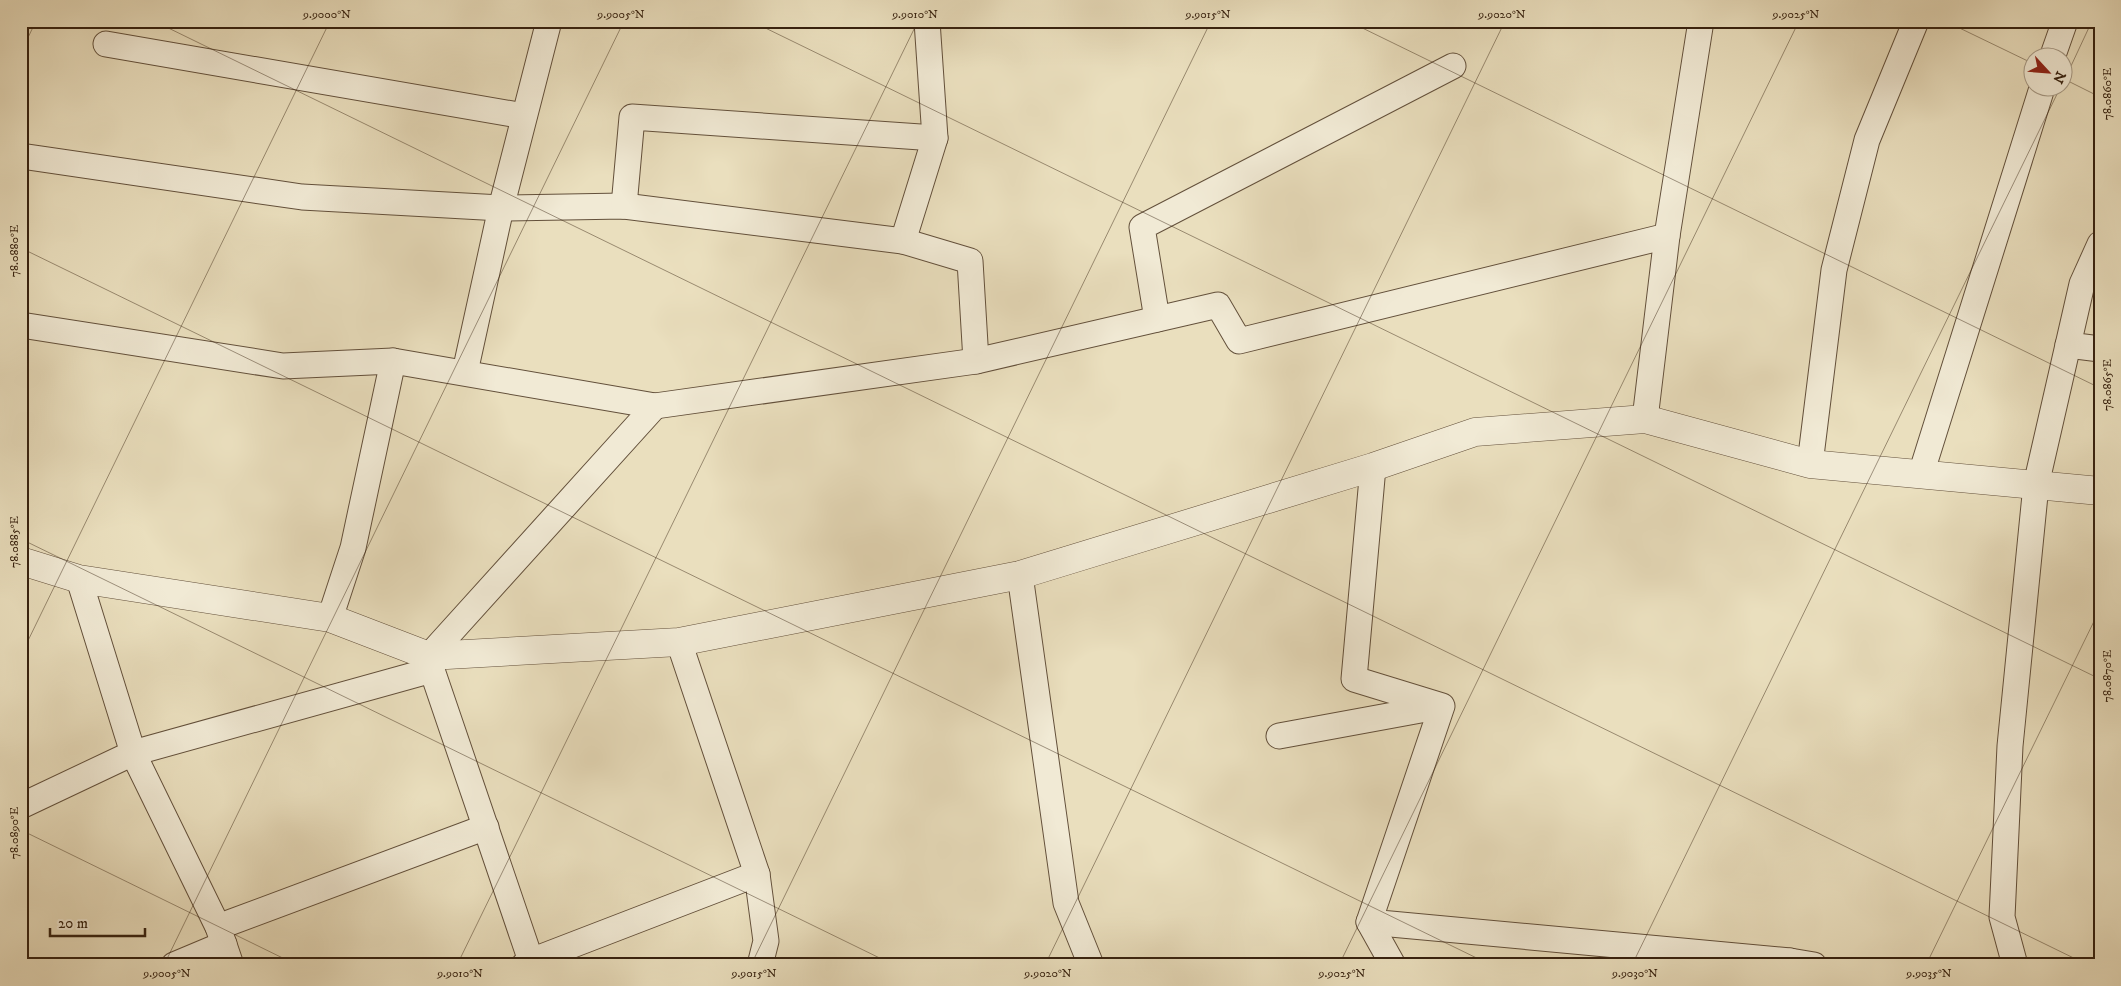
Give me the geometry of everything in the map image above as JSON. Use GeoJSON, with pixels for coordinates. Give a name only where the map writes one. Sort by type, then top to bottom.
{"type":"FeatureCollection","features":[{"type":"Feature","properties":{"kind":"street"},"geometry":{"type":"LineString","coordinates":[[465,372],[500,208],[549,21]]}},
{"type":"Feature","properties":{"kind":"street"},"geometry":{"type":"LineString","coordinates":[[903,241],[935,138],[927,21]]}},
{"type":"Feature","properties":{"kind":"street"},"geometry":{"type":"LineString","coordinates":[[1645,419],[1667,236],[1701,21]]}},
{"type":"Feature","properties":{"kind":"street"},"geometry":{"type":"LineString","coordinates":[[1810,464],[1834,270],[1867,140],[1916,21]]}},
{"type":"Feature","properties":{"kind":"street"},"geometry":{"type":"LineString","coordinates":[[2056,48],[2065,21]]}},
{"type":"Feature","properties":{"kind":"street"},"geometry":{"type":"LineString","coordinates":[[106,44],[524,116]]}},
{"type":"Feature","properties":{"kind":"street"},"geometry":{"type":"LineString","coordinates":[[1157,319],[1142,227],[1453,66]]}},
{"type":"Feature","properties":{"kind":"street"},"geometry":{"type":"LineString","coordinates":[[1921,474],[2039,98]]}},
{"type":"Feature","properties":{"kind":"street"},"geometry":{"type":"LineString","coordinates":[[624,206],[632,118],[935,138]]}},
{"type":"Feature","properties":{"kind":"street"},"geometry":{"type":"LineString","coordinates":[[21,156],[302,197],[500,208],[624,206],[903,241],[970,261],[976,361]]}},
{"type":"Feature","properties":{"kind":"street"},"geometry":{"type":"LineString","coordinates":[[21,325],[283,366],[393,361],[654,406],[976,361],[1218,305],[1239,341],[1667,236]]}},
{"type":"Feature","properties":{"kind":"street"},"geometry":{"type":"LineString","coordinates":[[2014,965],[2002,918],[2010,746],[2036,485],[2082,284],[2100,244]]}},
{"type":"Feature","properties":{"kind":"street"},"geometry":{"type":"LineString","coordinates":[[2068,345],[2100,349]]}},
{"type":"Feature","properties":{"kind":"street"},"geometry":{"type":"LineString","coordinates":[[330,618],[353,548],[393,361]]}},
{"type":"Feature","properties":{"kind":"street"},"geometry":{"type":"LineString","coordinates":[[431,663],[654,406]]}},
{"type":"Feature","properties":{"kind":"street"},"geometry":{"type":"LineString","coordinates":[[21,806],[133,753],[431,663],[679,642],[1020,575],[1373,467],[1475,432],[1645,419],[1810,464],[2100,491]]}},
{"type":"Feature","properties":{"kind":"street"},"geometry":{"type":"LineString","coordinates":[[1373,467],[1354,679],[1442,706]]}},
{"type":"Feature","properties":{"kind":"street"},"geometry":{"type":"LineString","coordinates":[[21,561],[79,579],[330,618],[431,663],[486,827],[527,963],[757,874]]}},
{"type":"Feature","properties":{"kind":"street"},"geometry":{"type":"LineString","coordinates":[[1020,575],[1066,903],[1091,965]]}},
{"type":"Feature","properties":{"kind":"street"},"geometry":{"type":"LineString","coordinates":[[79,579],[133,753],[225,945]]}},
{"type":"Feature","properties":{"kind":"street"},"geometry":{"type":"LineString","coordinates":[[679,642],[757,874],[766,941],[760,965]]}},
{"type":"Feature","properties":{"kind":"street"},"geometry":{"type":"LineString","coordinates":[[1279,736],[1442,706]]}},
{"type":"Feature","properties":{"kind":"street"},"geometry":{"type":"LineString","coordinates":[[1393,965],[1369,922],[1442,706]]}},
{"type":"Feature","properties":{"kind":"street"},"geometry":{"type":"LineString","coordinates":[[174,965],[225,945],[486,827]]}},
{"type":"Feature","properties":{"kind":"street"},"geometry":{"type":"LineString","coordinates":[[1369,922],[1814,965]]}}]}
